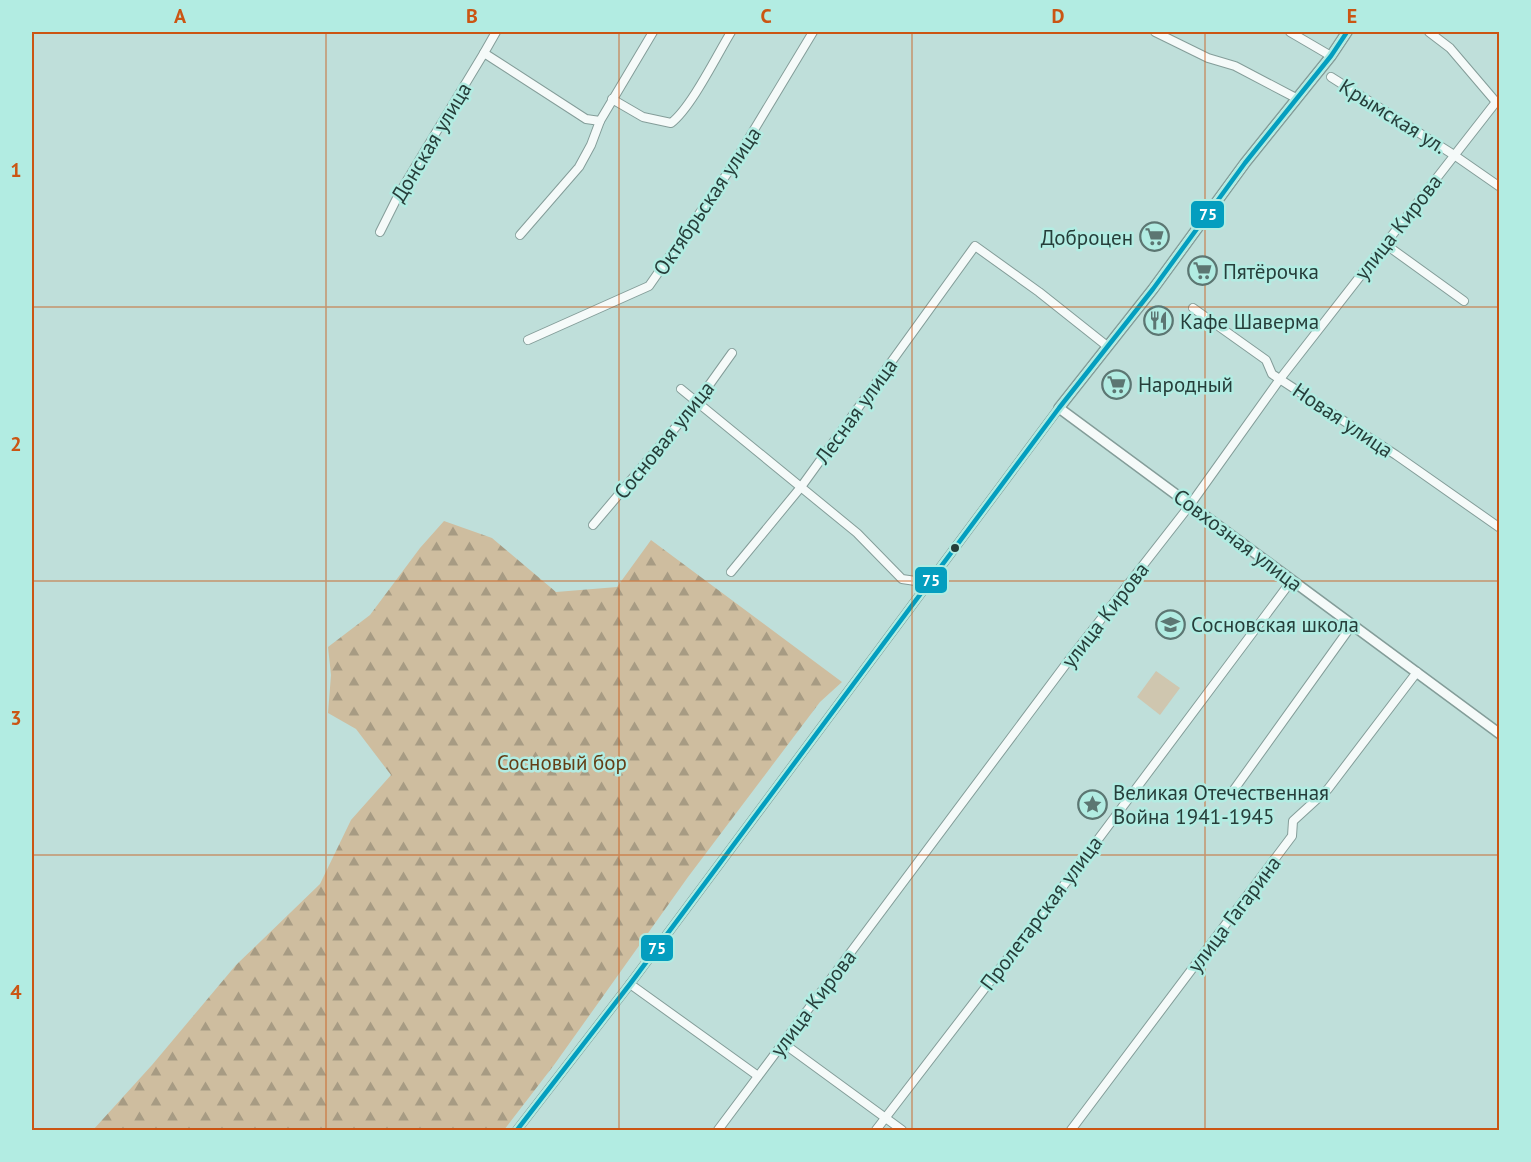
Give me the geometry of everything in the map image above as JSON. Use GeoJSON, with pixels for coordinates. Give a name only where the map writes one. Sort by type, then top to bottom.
{"type":"FeatureCollection","features":[{"type":"Feature","properties":{"kind":"main road"},"geometry":{"type":"LineString","coordinates":[[1059,408],[1153,289],[1206,215],[1331,56],[1347,32]]}},
{"type":"Feature","properties":{"kind":"main road","name":"Совхозная улица"},"geometry":{"type":"LineString","coordinates":[[1059,408],[1500,734]]}},
{"type":"Feature","properties":{"kind":"street","name":"Донская улица"},"geometry":{"type":"LineString","coordinates":[[380,232],[400,192],[496,32]]}},
{"type":"Feature","properties":{"kind":"street"},"geometry":{"type":"LineString","coordinates":[[520,235],[579,166],[612,99],[653,32]]}},
{"type":"Feature","properties":{"kind":"street"},"geometry":{"type":"LineString","coordinates":[[612,99],[643,117],[671,123],[677,119],[688,104],[731,32]]}},
{"type":"Feature","properties":{"kind":"street","name":"Октябрьская улица"},"geometry":{"type":"LineString","coordinates":[[528,340],[649,286],[731,168],[813,32]]}},
{"type":"Feature","properties":{"kind":"street"},"geometry":{"type":"LineString","coordinates":[[1155,32],[1208,58],[1235,66],[1296,98]]}},
{"type":"Feature","properties":{"kind":"street"},"geometry":{"type":"LineString","coordinates":[[1290,32],[1331,56]]}},
{"type":"Feature","properties":{"kind":"street"},"geometry":{"type":"LineString","coordinates":[[1429,32],[1450,48],[1498,103]]}},
{"type":"Feature","properties":{"kind":"street"},"geometry":{"type":"LineString","coordinates":[[484,53],[586,119],[600,121]]}},
{"type":"Feature","properties":{"kind":"street","name":"Крымская ул."},"geometry":{"type":"LineString","coordinates":[[1331,77],[1500,187]]}},
{"type":"Feature","properties":{"kind":"street","name":"улица Кирова"},"geometry":{"type":"LineString","coordinates":[[718,1131],[1066,664],[1190,505],[1280,379],[1454,155],[1498,103]]}},
{"type":"Feature","properties":{"kind":"street"},"geometry":{"type":"LineString","coordinates":[[1385,244],[1464,301]]}},
{"type":"Feature","properties":{"kind":"street","name":"Лесная улица"},"geometry":{"type":"LineString","coordinates":[[731,572],[801,487],[975,246],[1039,292],[1107,346]]}},
{"type":"Feature","properties":{"kind":"street","name":"Новая улица"},"geometry":{"type":"LineString","coordinates":[[1193,308],[1266,360],[1272,374],[1396,455],[1500,528]]}},
{"type":"Feature","properties":{"kind":"street","name":"Сосновая улица"},"geometry":{"type":"LineString","coordinates":[[593,525],[697,402],[732,353]]}},
{"type":"Feature","properties":{"kind":"street"},"geometry":{"type":"LineString","coordinates":[[681,389],[857,533],[902,579],[929,583]]}},
{"type":"Feature","properties":{"kind":"street"},"geometry":{"type":"LineString","coordinates":[[518,1130],[630,984],[1059,408]]}},
{"type":"Feature","properties":{"kind":"street","name":"Пролетарская улица"},"geometry":{"type":"LineString","coordinates":[[876,1131],[1061,889],[1292,580]]}},
{"type":"Feature","properties":{"kind":"street"},"geometry":{"type":"LineString","coordinates":[[1233,791],[1352,625]]}},
{"type":"Feature","properties":{"kind":"street","name":"улица Гагарина"},"geometry":{"type":"LineString","coordinates":[[1071,1131],[1292,836],[1293,821],[1328,789],[1417,672]]}},
{"type":"Feature","properties":{"kind":"street"},"geometry":{"type":"LineString","coordinates":[[630,984],[758,1076]]}},
{"type":"Feature","properties":{"kind":"street"},"geometry":{"type":"LineString","coordinates":[[783,1043],[902,1131]]}},
{"type":"Feature","properties":{"kind":"shaded area"},"geometry":{"type":"Polygon","coordinates":[[[1156,671],[1180,688],[1160,715],[1137,697],[1156,671]]]}},
{"type":"Feature","properties":{"kind":"green space","name":"Сосновый бор"},"geometry":{"type":"Polygon","coordinates":[[[444,521],[492,538],[556,592],[617,587],[651,540],[842,682],[820,702],[688,877],[554,1065],[504,1130],[93,1130],[152,1065],[236,965],[320,884],[351,820],[391,775],[356,729],[328,713],[331,675],[328,647],[370,615],[420,548],[444,521]]]}},
{"type":"Feature","properties":{"kind":"transit line","name":"75"},"geometry":{"type":"LineString","coordinates":[[517,1130],[630,984],[1059,408],[1153,289],[1245,163],[1331,56],[1347,32]]}},
{"type":"Feature","properties":{"kind":"place","name":"Доброцен"},"geometry":{"type":"Point","coordinates":[1154,237]}},
{"type":"Feature","properties":{"kind":"place","name":"Пятёрочка"},"geometry":{"type":"Point","coordinates":[1202,271]}},
{"type":"Feature","properties":{"kind":"place","name":"Кафе Шаверма"},"geometry":{"type":"Point","coordinates":[1159,321]}},
{"type":"Feature","properties":{"kind":"place","name":"Народный"},"geometry":{"type":"Point","coordinates":[1117,384]}},
{"type":"Feature","properties":{"kind":"place","name":"Сосновская школа"},"geometry":{"type":"Point","coordinates":[1170,624]}},
{"type":"Feature","properties":{"kind":"place","name":"Великая Отечественная Война 1941-1945"},"geometry":{"type":"Point","coordinates":[1092,804]}}]}
